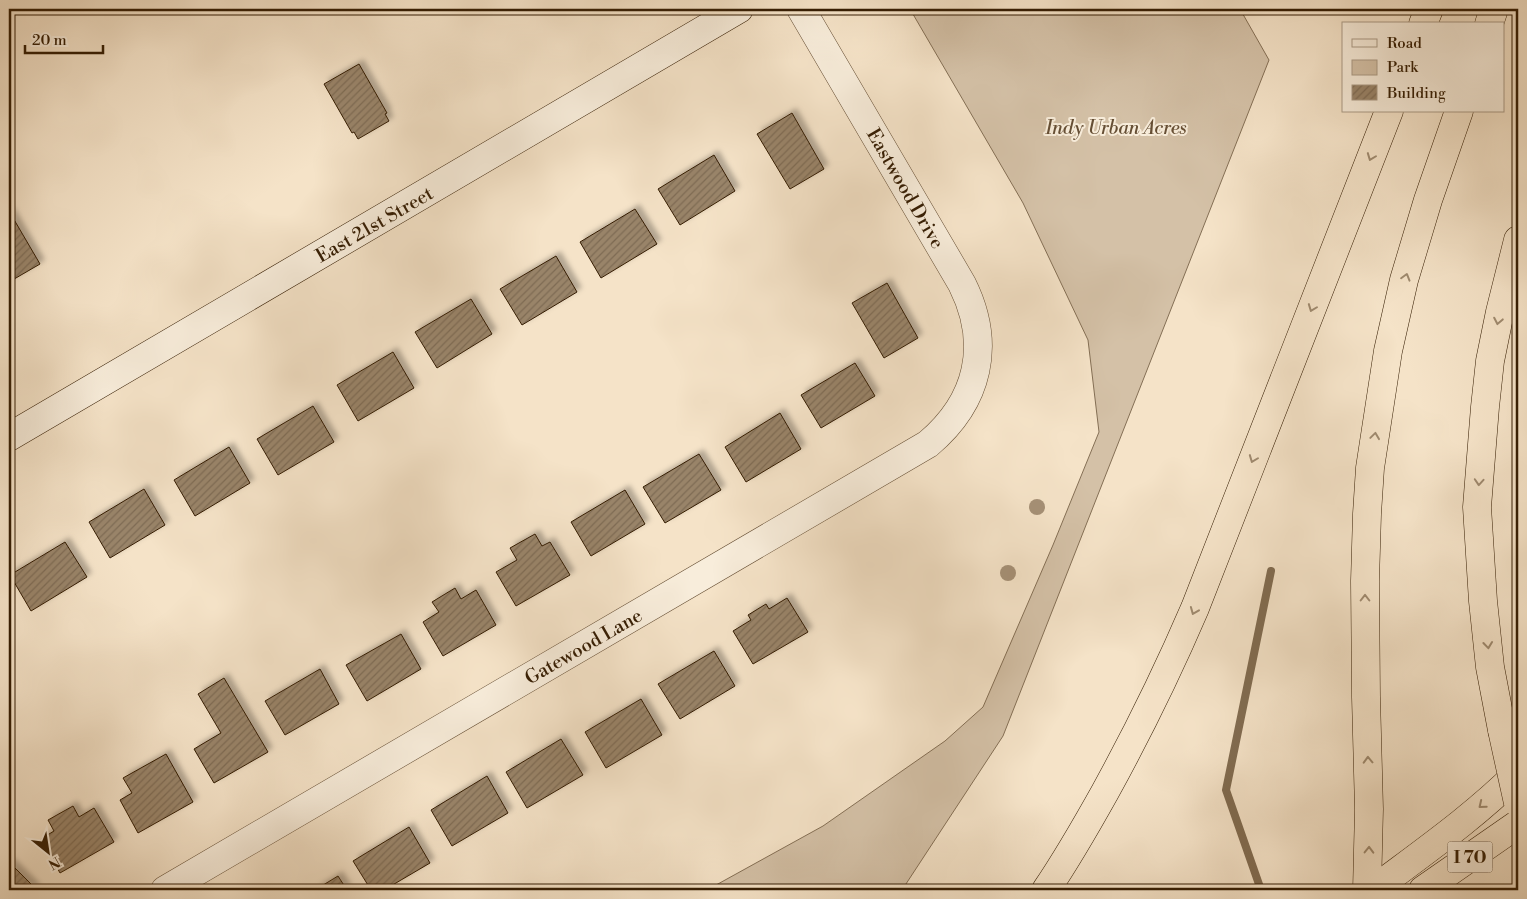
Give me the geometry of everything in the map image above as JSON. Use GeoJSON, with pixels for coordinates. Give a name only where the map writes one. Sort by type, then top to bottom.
{"type":"FeatureCollection","features":[{"type":"Feature","properties":{"kind":"highway"},"geometry":{"type":"LineString","coordinates":[[1424,22],[1429,9]]}},
{"type":"Feature","properties":{"kind":"highway"},"geometry":{"type":"LineString","coordinates":[[1490,22],[1494,9]]}},
{"type":"Feature","properties":{"kind":"highway"},"geometry":{"type":"LineString","coordinates":[[1046,890],[1121,763],[1173,660],[1389,112]]}},
{"type":"Feature","properties":{"kind":"highway"},"geometry":{"type":"LineString","coordinates":[[1368,890],[1369,809],[1365,581],[1370,468],[1388,351],[1404,280],[1428,200],[1459,112]]}},
{"type":"Feature","properties":{"kind":"highway"},"geometry":{"type":"LineString","coordinates":[[1518,240],[1490,361],[1477,507],[1483,601],[1490,667],[1518,803]]}},
{"type":"Feature","properties":{"kind":"highway"},"geometry":{"type":"LineString","coordinates":[[1373,890],[1451,831],[1500,791],[1518,773]]}},
{"type":"Feature","properties":{"kind":"highway","name":"I 70"},"geometry":{"type":"LineString","coordinates":[[1423,890],[1518,824]]}},
{"type":"Feature","properties":{"kind":"street","name":"East 21st Street"},"geometry":{"type":"LineString","coordinates":[[9,437],[739,9]]}},
{"type":"Feature","properties":{"kind":"street","name":"Eastwood Drive"},"geometry":{"type":"LineString","coordinates":[[801,9],[967,294],[975,316],[979,341],[975,376]]}},
{"type":"Feature","properties":{"kind":"street","name":"Gatewood Lane"},"geometry":{"type":"LineString","coordinates":[[165,890],[928,444],[954,419],[966,399],[975,376]]}},
{"type":"Feature","properties":{"kind":"green space","name":"Indy Urban Acres"},"geometry":{"type":"Polygon","coordinates":[[[910,9],[1240,9],[1269,60],[1003,736],[902,890],[707,890],[823,826],[945,741],[983,707],[1053,545],[1099,432],[1088,340],[1023,203],[910,9]]]}},
{"type":"Feature","properties":{"kind":"building"},"geometry":{"type":"Polygon","coordinates":[[[359,64],[387,113],[385,114],[389,121],[358,139],[354,132],[352,133],[324,84],[359,64]]]}},
{"type":"Feature","properties":{"kind":"building"},"geometry":{"type":"Polygon","coordinates":[[[792,113],[824,169],[790,189],[757,134],[792,113]]]}},
{"type":"Feature","properties":{"kind":"building"},"geometry":{"type":"Polygon","coordinates":[[[714,155],[735,191],[680,225],[658,189],[714,155]]]}},
{"type":"Feature","properties":{"kind":"building"},"geometry":{"type":"Polygon","coordinates":[[[635,209],[657,244],[601,278],[580,242],[635,209]]]}},
{"type":"Feature","properties":{"kind":"building"},"geometry":{"type":"Polygon","coordinates":[[[9,211],[40,264],[9,282],[9,211]]]}},
{"type":"Feature","properties":{"kind":"building"},"geometry":{"type":"Polygon","coordinates":[[[556,256],[577,292],[522,325],[500,289],[556,256]]]}},
{"type":"Feature","properties":{"kind":"building"},"geometry":{"type":"Polygon","coordinates":[[[887,283],[918,338],[884,358],[852,303],[887,283]]]}},
{"type":"Feature","properties":{"kind":"building"},"geometry":{"type":"Polygon","coordinates":[[[471,299],[492,334],[437,368],[415,332],[471,299]]]}},
{"type":"Feature","properties":{"kind":"building"},"geometry":{"type":"Polygon","coordinates":[[[393,352],[414,388],[358,421],[337,385],[393,352]]]}},
{"type":"Feature","properties":{"kind":"building"},"geometry":{"type":"Polygon","coordinates":[[[855,363],[875,396],[821,428],[801,395],[855,363]]]}},
{"type":"Feature","properties":{"kind":"building"},"geometry":{"type":"Polygon","coordinates":[[[313,406],[334,442],[278,475],[257,439],[313,406]]]}},
{"type":"Feature","properties":{"kind":"building"},"geometry":{"type":"Polygon","coordinates":[[[780,413],[801,449],[746,482],[725,447],[780,413]]]}},
{"type":"Feature","properties":{"kind":"building"},"geometry":{"type":"Polygon","coordinates":[[[229,447],[250,483],[195,516],[174,480],[229,447]]]}},
{"type":"Feature","properties":{"kind":"building"},"geometry":{"type":"Polygon","coordinates":[[[699,454],[721,490],[665,523],[643,487],[699,454]]]}},
{"type":"Feature","properties":{"kind":"building"},"geometry":{"type":"Polygon","coordinates":[[[144,489],[165,525],[110,558],[89,522],[144,489]]]}},
{"type":"Feature","properties":{"kind":"building"},"geometry":{"type":"Polygon","coordinates":[[[625,490],[645,524],[591,556],[571,522],[625,490]]]}},
{"type":"Feature","properties":{"kind":"building"},"geometry":{"type":"Polygon","coordinates":[[[535,534],[542,546],[550,542],[570,575],[516,606],[496,572],[517,560],[510,548],[535,534]]]}},
{"type":"Feature","properties":{"kind":"building"},"geometry":{"type":"Polygon","coordinates":[[[65,542],[87,577],[31,611],[10,575],[65,542]]]}},
{"type":"Feature","properties":{"kind":"building"},"geometry":{"type":"Polygon","coordinates":[[[455,588],[461,599],[476,590],[496,625],[443,656],[423,622],[439,612],[432,602],[455,588]]]}},
{"type":"Feature","properties":{"kind":"building"},"geometry":{"type":"Polygon","coordinates":[[[787,598],[808,632],[753,664],[733,631],[751,620],[748,615],[766,604],[769,609],[787,598]]]}},
{"type":"Feature","properties":{"kind":"building"},"geometry":{"type":"Polygon","coordinates":[[[401,634],[421,669],[367,701],[346,665],[401,634]]]}},
{"type":"Feature","properties":{"kind":"building"},"geometry":{"type":"Polygon","coordinates":[[[714,651],[735,686],[680,719],[658,684],[714,651]]]}},
{"type":"Feature","properties":{"kind":"building"},"geometry":{"type":"Polygon","coordinates":[[[320,669],[339,704],[285,735],[265,701],[320,669]]]}},
{"type":"Feature","properties":{"kind":"building"},"geometry":{"type":"Polygon","coordinates":[[[224,678],[268,752],[214,783],[194,749],[221,733],[198,694],[224,678]]]}},
{"type":"Feature","properties":{"kind":"building"},"geometry":{"type":"Polygon","coordinates":[[[641,699],[662,735],[606,768],[585,732],[641,699]]]}},
{"type":"Feature","properties":{"kind":"building"},"geometry":{"type":"Polygon","coordinates":[[[561,739],[583,775],[527,808],[506,772],[561,739]]]}},
{"type":"Feature","properties":{"kind":"building"},"geometry":{"type":"Polygon","coordinates":[[[166,754],[193,802],[138,833],[120,800],[132,793],[123,778],[166,754]]]}},
{"type":"Feature","properties":{"kind":"building"},"geometry":{"type":"Polygon","coordinates":[[[487,776],[508,813],[452,846],[431,810],[487,776]]]}},
{"type":"Feature","properties":{"kind":"building"},"geometry":{"type":"Polygon","coordinates":[[[73,806],[79,817],[94,808],[114,842],[60,873],[41,839],[54,831],[48,820],[73,806]]]}},
{"type":"Feature","properties":{"kind":"building"},"geometry":{"type":"Polygon","coordinates":[[[409,827],[430,863],[384,890],[371,890],[353,861],[409,827]]]}},
{"type":"Feature","properties":{"kind":"building"},"geometry":{"type":"Polygon","coordinates":[[[9,862],[36,889],[35,890],[9,890],[9,862]]]}},
{"type":"Feature","properties":{"kind":"building"},"geometry":{"type":"Polygon","coordinates":[[[338,876],[347,890],[315,890],[338,876]]]}},
{"type":"Feature","properties":{"kind":"waterway"},"geometry":{"type":"LineString","coordinates":[[1261,890],[1226,790],[1271,571]]}}]}
